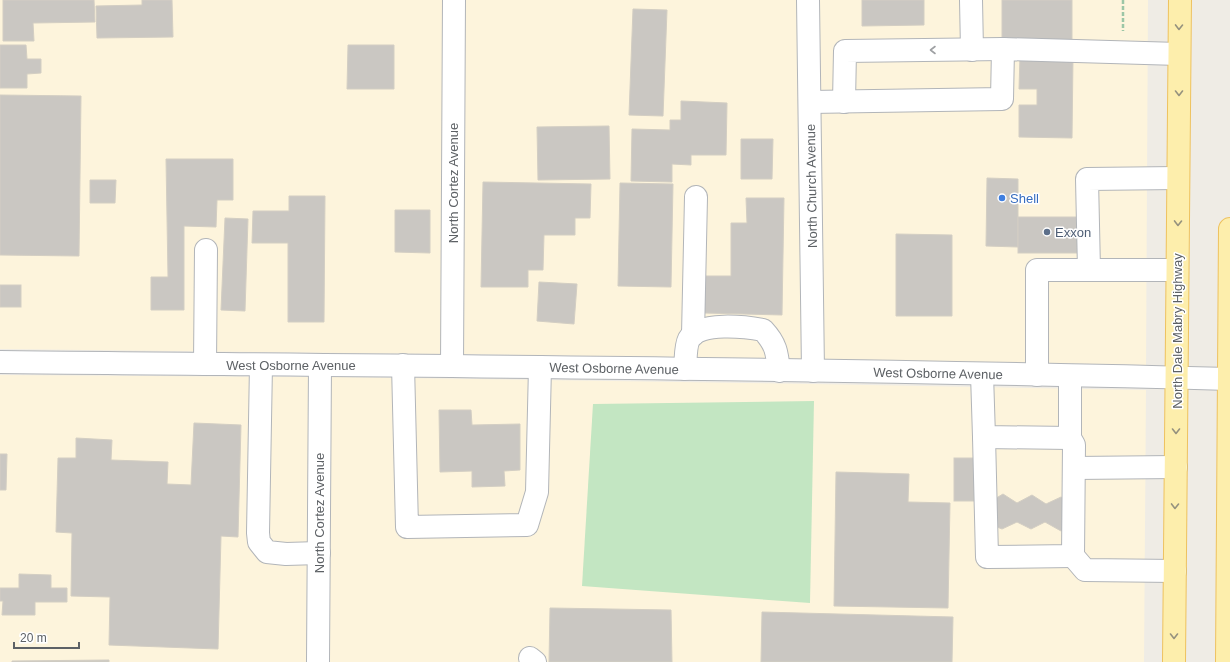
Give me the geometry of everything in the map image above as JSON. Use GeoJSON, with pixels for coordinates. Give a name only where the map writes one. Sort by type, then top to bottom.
{"type":"FeatureCollection","features":[{"type":"Feature","properties":{"kind":"main road","name":"North Dale Mabry Highway"},"geometry":{"type":"LineString","coordinates":[[1174,662],[1180,0]]}},
{"type":"Feature","properties":{"kind":"main road"},"geometry":{"type":"LineString","coordinates":[[1227,662],[1230,229]]}},
{"type":"Feature","properties":{"kind":"street","name":"North Cortez Avenue"},"geometry":{"type":"LineString","coordinates":[[452,366],[454,0]]}},
{"type":"Feature","properties":{"kind":"street","name":"North Church Avenue"},"geometry":{"type":"LineString","coordinates":[[808,0],[813,371]]}},
{"type":"Feature","properties":{"kind":"street"},"geometry":{"type":"LineString","coordinates":[[971,0],[972,50]]}},
{"type":"Feature","properties":{"kind":"street"},"geometry":{"type":"LineString","coordinates":[[810,102],[1002,99],[1003,49]]}},
{"type":"Feature","properties":{"kind":"street"},"geometry":{"type":"LineString","coordinates":[[844,102],[844,51],[1003,49],[1179,54]]}},
{"type":"Feature","properties":{"kind":"street"},"geometry":{"type":"LineString","coordinates":[[1089,270],[1087,179],[1178,178]]}},
{"type":"Feature","properties":{"kind":"street"},"geometry":{"type":"LineString","coordinates":[[693,335],[696,197]]}},
{"type":"Feature","properties":{"kind":"street"},"geometry":{"type":"LineString","coordinates":[[205,364],[206,250]]}},
{"type":"Feature","properties":{"kind":"street"},"geometry":{"type":"LineString","coordinates":[[1037,375],[1037,270],[1177,270]]}},
{"type":"Feature","properties":{"kind":"street"},"geometry":{"type":"LineString","coordinates":[[685,369],[687,343],[690,337],[701,330],[725,326],[763,330],[771,338],[777,350],[779,371]]}},
{"type":"Feature","properties":{"kind":"street","name":"West Osborne Avenue"},"geometry":{"type":"LineString","coordinates":[[0,362],[403,365],[1229,379]]}},
{"type":"Feature","properties":{"kind":"street"},"geometry":{"type":"LineString","coordinates":[[260,365],[259,542],[267,552],[286,554],[319,553]]}},
{"type":"Feature","properties":{"kind":"street","name":"North Cortez Avenue"},"geometry":{"type":"LineString","coordinates":[[318,662],[320,365]]}},
{"type":"Feature","properties":{"kind":"street"},"geometry":{"type":"LineString","coordinates":[[403,365],[406,527],[526,525],[537,492],[540,368]]}},
{"type":"Feature","properties":{"kind":"street"},"geometry":{"type":"LineString","coordinates":[[982,374],[987,557],[1073,556]]}},
{"type":"Feature","properties":{"kind":"street"},"geometry":{"type":"LineString","coordinates":[[1070,376],[1070,438],[1074,445],[1073,556],[1085,570],[1175,571]]}},
{"type":"Feature","properties":{"kind":"street"},"geometry":{"type":"LineString","coordinates":[[984,437],[1070,438]]}},
{"type":"Feature","properties":{"kind":"street"},"geometry":{"type":"LineString","coordinates":[[1074,468],[1176,467]]}},
{"type":"Feature","properties":{"kind":"path"},"geometry":{"type":"LineString","coordinates":[[1123,0],[1123,31]]}},
{"type":"Feature","properties":{"kind":"shaded area"},"geometry":{"type":"Polygon","coordinates":[[[0,0],[443,0],[441,354],[0,349],[0,0]]]}},
{"type":"Feature","properties":{"kind":"shaded area"},"geometry":{"type":"Polygon","coordinates":[[[465,0],[797,0],[802,359],[463,354],[465,0]]]}},
{"type":"Feature","properties":{"kind":"shaded area"},"geometry":{"type":"Polygon","coordinates":[[[819,0],[1148,0],[1146,365],[824,359],[819,0]]]}},
{"type":"Feature","properties":{"kind":"shaded area"},"geometry":{"type":"Polygon","coordinates":[[[0,375],[309,377],[306,662],[0,662],[0,375]]]}},
{"type":"Feature","properties":{"kind":"shaded area"},"geometry":{"type":"Polygon","coordinates":[[[331,377],[1146,390],[1144,662],[329,662],[331,377]]]}},
{"type":"Feature","properties":{"kind":"green space"},"geometry":{"type":"Polygon","coordinates":[[[814,401],[810,603],[582,586],[593,404],[814,401]]]}},
{"type":"Feature","properties":{"kind":"building"},"geometry":{"type":"Polygon","coordinates":[[[3,0],[94,0],[95,22],[33,23],[34,41],[3,41],[3,0]]]}},
{"type":"Feature","properties":{"kind":"building"},"geometry":{"type":"Polygon","coordinates":[[[142,0],[172,0],[173,37],[97,38],[96,6],[142,5],[142,0]]]}},
{"type":"Feature","properties":{"kind":"building"},"geometry":{"type":"Polygon","coordinates":[[[862,0],[924,0],[924,25],[862,26],[862,0]]]}},
{"type":"Feature","properties":{"kind":"building"},"geometry":{"type":"Polygon","coordinates":[[[1002,0],[1072,0],[1072,40],[1002,40],[1002,0]]]}},
{"type":"Feature","properties":{"kind":"building"},"geometry":{"type":"Polygon","coordinates":[[[633,9],[667,10],[663,116],[629,115],[633,9]]]}},
{"type":"Feature","properties":{"kind":"building"},"geometry":{"type":"Polygon","coordinates":[[[0,45],[26,45],[27,59],[41,59],[41,73],[27,74],[27,88],[0,88],[0,45]]]}},
{"type":"Feature","properties":{"kind":"building"},"geometry":{"type":"Polygon","coordinates":[[[348,45],[394,45],[394,89],[347,89],[348,45]]]}},
{"type":"Feature","properties":{"kind":"building"},"geometry":{"type":"Polygon","coordinates":[[[1020,56],[1073,57],[1072,138],[1019,137],[1019,105],[1037,105],[1037,89],[1019,89],[1020,56]]]}},
{"type":"Feature","properties":{"kind":"building"},"geometry":{"type":"Polygon","coordinates":[[[0,95],[81,96],[79,256],[0,255],[0,95]]]}},
{"type":"Feature","properties":{"kind":"building"},"geometry":{"type":"Polygon","coordinates":[[[681,101],[727,103],[726,155],[691,155],[691,165],[672,164],[672,182],[631,181],[632,129],[670,130],[670,120],[681,120],[681,101]]]}},
{"type":"Feature","properties":{"kind":"building"},"geometry":{"type":"Polygon","coordinates":[[[609,126],[610,179],[538,180],[537,127],[609,126]]]}},
{"type":"Feature","properties":{"kind":"building"},"geometry":{"type":"Polygon","coordinates":[[[741,139],[773,139],[772,179],[741,179],[741,139]]]}},
{"type":"Feature","properties":{"kind":"building"},"geometry":{"type":"Polygon","coordinates":[[[166,159],[233,159],[233,200],[217,200],[216,227],[184,226],[184,310],[151,310],[151,277],[168,277],[166,159]]]}},
{"type":"Feature","properties":{"kind":"building","name":"Shell"},"geometry":{"type":"Polygon","coordinates":[[[987,178],[1018,179],[1018,247],[986,246],[987,178]]]}},
{"type":"Feature","properties":{"kind":"building"},"geometry":{"type":"Polygon","coordinates":[[[90,180],[116,180],[115,203],[90,203],[90,180]]]}},
{"type":"Feature","properties":{"kind":"building"},"geometry":{"type":"Polygon","coordinates":[[[483,182],[591,184],[590,218],[575,218],[575,235],[544,235],[543,270],[528,270],[528,287],[481,287],[483,182]]]}},
{"type":"Feature","properties":{"kind":"building"},"geometry":{"type":"Polygon","coordinates":[[[620,183],[673,184],[671,287],[618,286],[620,183]]]}},
{"type":"Feature","properties":{"kind":"building"},"geometry":{"type":"Polygon","coordinates":[[[289,196],[325,196],[324,322],[288,322],[288,243],[252,243],[253,211],[289,211],[289,196]]]}},
{"type":"Feature","properties":{"kind":"building"},"geometry":{"type":"Polygon","coordinates":[[[746,198],[784,198],[782,315],[704,313],[705,276],[731,276],[731,223],[747,223],[746,198]]]}},
{"type":"Feature","properties":{"kind":"building"},"geometry":{"type":"Polygon","coordinates":[[[395,210],[430,210],[430,253],[395,252],[395,210]]]}},
{"type":"Feature","properties":{"kind":"building","name":"Exxon"},"geometry":{"type":"Polygon","coordinates":[[[1018,217],[1077,217],[1077,253],[1018,253],[1018,217]]]}},
{"type":"Feature","properties":{"kind":"building"},"geometry":{"type":"Polygon","coordinates":[[[225,218],[248,219],[245,311],[221,310],[225,218]]]}},
{"type":"Feature","properties":{"kind":"building"},"geometry":{"type":"Polygon","coordinates":[[[896,234],[952,235],[952,316],[896,316],[896,234]]]}},
{"type":"Feature","properties":{"kind":"building"},"geometry":{"type":"Polygon","coordinates":[[[539,282],[577,284],[574,324],[537,321],[539,282]]]}},
{"type":"Feature","properties":{"kind":"building"},"geometry":{"type":"Polygon","coordinates":[[[0,285],[21,285],[21,307],[0,307],[0,285]]]}},
{"type":"Feature","properties":{"kind":"building"},"geometry":{"type":"Polygon","coordinates":[[[439,410],[471,410],[472,425],[520,424],[520,470],[504,471],[505,486],[472,487],[472,471],[440,472],[439,410]]]}},
{"type":"Feature","properties":{"kind":"building"},"geometry":{"type":"Polygon","coordinates":[[[194,423],[241,425],[238,537],[221,536],[218,649],[109,645],[110,597],[71,596],[72,533],[56,532],[58,458],[76,458],[76,438],[112,440],[111,460],[168,462],[167,484],[191,485],[194,423]]]}},
{"type":"Feature","properties":{"kind":"building"},"geometry":{"type":"Polygon","coordinates":[[[0,454],[7,454],[6,490],[0,490],[0,454]]]}},
{"type":"Feature","properties":{"kind":"building"},"geometry":{"type":"Polygon","coordinates":[[[954,458],[974,458],[974,501],[954,501],[954,458]]]}},
{"type":"Feature","properties":{"kind":"building"},"geometry":{"type":"Polygon","coordinates":[[[836,472],[909,474],[908,502],[950,503],[948,608],[834,606],[836,472]]]}},
{"type":"Feature","properties":{"kind":"building"},"geometry":{"type":"Polygon","coordinates":[[[1003,494],[1017,503],[1032,495],[1046,504],[1061,497],[1077,505],[1077,522],[1061,531],[1045,522],[1031,529],[1017,522],[1002,529],[987,523],[988,503],[1003,494]]]}},
{"type":"Feature","properties":{"kind":"building"},"geometry":{"type":"Polygon","coordinates":[[[19,574],[51,575],[51,588],[67,588],[67,602],[35,602],[35,615],[2,615],[3,601],[0,601],[0,588],[19,588],[19,574]]]}},
{"type":"Feature","properties":{"kind":"building"},"geometry":{"type":"Polygon","coordinates":[[[550,608],[671,610],[672,662],[549,662],[550,608]]]}},
{"type":"Feature","properties":{"kind":"building"},"geometry":{"type":"Polygon","coordinates":[[[762,612],[953,617],[952,662],[761,662],[762,612]]]}},
{"type":"Feature","properties":{"kind":"building"},"geometry":{"type":"Polygon","coordinates":[[[109,660],[109,662],[12,662],[12,661],[109,660]]]}},
{"type":"Feature","properties":{"kind":"place","name":"Shell"},"geometry":{"type":"Point","coordinates":[1002,198]}},
{"type":"Feature","properties":{"kind":"place","name":"Exxon"},"geometry":{"type":"Point","coordinates":[1047,232]}}]}
